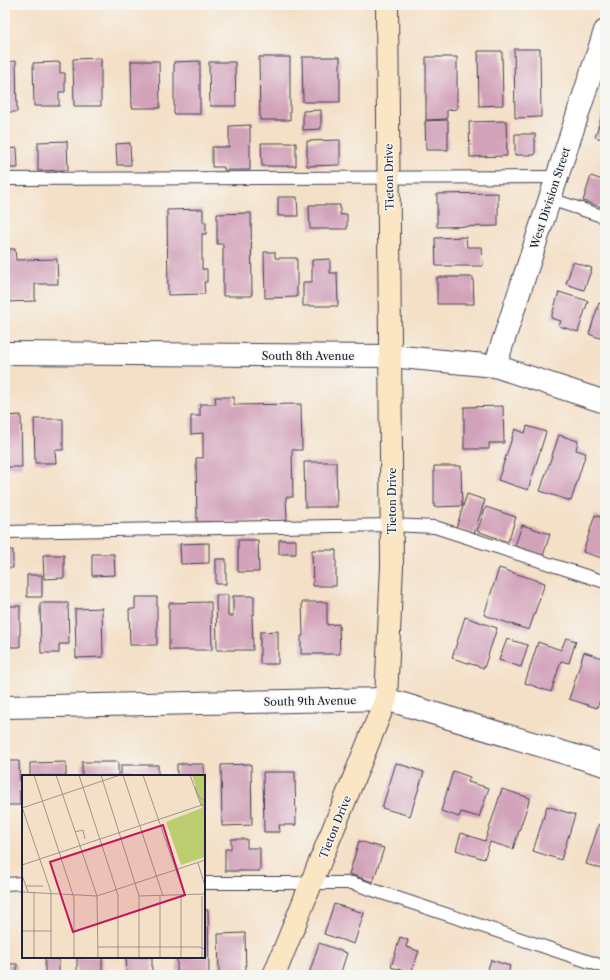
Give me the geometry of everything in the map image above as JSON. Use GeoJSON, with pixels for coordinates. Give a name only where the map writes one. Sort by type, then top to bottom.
{"type":"FeatureCollection","features":[{"type":"Feature","properties":{"kind":"main road","name":"Tieton Drive"},"geometry":{"type":"LineString","coordinates":[[274,975],[386,699],[392,566],[387,5]]}},
{"type":"Feature","properties":{"kind":"street","name":"West Division Street"},"geometry":{"type":"LineString","coordinates":[[495,366],[605,33]]}},
{"type":"Feature","properties":{"kind":"street","name":"South 8th Avenue"},"geometry":{"type":"LineString","coordinates":[[5,353],[391,356],[495,366],[605,402]]}},
{"type":"Feature","properties":{"kind":"street","name":"South 9th Avenue"},"geometry":{"type":"LineString","coordinates":[[5,707],[386,699],[605,765]]}},
{"type":"Feature","properties":{"kind":"lane"},"geometry":{"type":"LineString","coordinates":[[5,179],[557,177]]}},
{"type":"Feature","properties":{"kind":"lane"},"geometry":{"type":"LineString","coordinates":[[550,199],[605,217]]}},
{"type":"Feature","properties":{"kind":"lane"},"geometry":{"type":"LineString","coordinates":[[5,532],[392,525],[435,527],[605,582]]}},
{"type":"Feature","properties":{"kind":"lane"},"geometry":{"type":"LineString","coordinates":[[205,882],[352,883],[605,967]]}},
{"type":"Feature","properties":{"kind":"lane"},"geometry":{"type":"LineString","coordinates":[[5,884],[22,883]]}},
{"type":"Feature","properties":{"kind":"building"},"geometry":{"type":"Polygon","coordinates":[[[514,49],[540,49],[541,117],[515,118],[514,49]]]}},
{"type":"Feature","properties":{"kind":"building"},"geometry":{"type":"Polygon","coordinates":[[[478,51],[502,51],[503,105],[479,106],[478,51]]]}},
{"type":"Feature","properties":{"kind":"building"},"geometry":{"type":"Polygon","coordinates":[[[259,57],[290,57],[290,120],[260,120],[259,57]]]}},
{"type":"Feature","properties":{"kind":"building"},"geometry":{"type":"Polygon","coordinates":[[[302,57],[340,57],[340,102],[303,102],[302,57]]]}},
{"type":"Feature","properties":{"kind":"building"},"geometry":{"type":"Polygon","coordinates":[[[426,57],[457,57],[457,109],[447,110],[447,119],[426,120],[426,57]]]}},
{"type":"Feature","properties":{"kind":"building"},"geometry":{"type":"Polygon","coordinates":[[[101,58],[101,106],[74,106],[73,59],[101,58]]]}},
{"type":"Feature","properties":{"kind":"building"},"geometry":{"type":"Polygon","coordinates":[[[16,61],[17,112],[5,112],[5,62],[16,61]]]}},
{"type":"Feature","properties":{"kind":"building"},"geometry":{"type":"Polygon","coordinates":[[[131,61],[159,61],[160,108],[132,108],[131,61]]]}},
{"type":"Feature","properties":{"kind":"building"},"geometry":{"type":"Polygon","coordinates":[[[200,61],[200,114],[174,114],[174,62],[200,61]]]}},
{"type":"Feature","properties":{"kind":"building"},"geometry":{"type":"Polygon","coordinates":[[[60,62],[60,73],[65,73],[65,92],[59,92],[59,106],[34,106],[33,63],[60,62]]]}},
{"type":"Feature","properties":{"kind":"building"},"geometry":{"type":"Polygon","coordinates":[[[209,62],[235,62],[236,106],[210,106],[209,62]]]}},
{"type":"Feature","properties":{"kind":"building"},"geometry":{"type":"Polygon","coordinates":[[[605,106],[605,140],[595,137],[605,106]]]}},
{"type":"Feature","properties":{"kind":"building"},"geometry":{"type":"Polygon","coordinates":[[[321,110],[321,129],[303,130],[303,111],[321,110]]]}},
{"type":"Feature","properties":{"kind":"building"},"geometry":{"type":"Polygon","coordinates":[[[448,120],[448,150],[426,150],[425,121],[448,120]]]}},
{"type":"Feature","properties":{"kind":"building"},"geometry":{"type":"Polygon","coordinates":[[[506,121],[507,156],[470,157],[469,122],[506,121]]]}},
{"type":"Feature","properties":{"kind":"building"},"geometry":{"type":"Polygon","coordinates":[[[250,125],[250,170],[224,170],[224,167],[212,167],[212,147],[229,147],[229,126],[250,125]]]}},
{"type":"Feature","properties":{"kind":"building"},"geometry":{"type":"Polygon","coordinates":[[[515,134],[535,134],[535,155],[515,155],[515,134]]]}},
{"type":"Feature","properties":{"kind":"building"},"geometry":{"type":"Polygon","coordinates":[[[340,140],[340,165],[307,166],[307,141],[340,140]]]}},
{"type":"Feature","properties":{"kind":"building"},"geometry":{"type":"Polygon","coordinates":[[[67,141],[68,170],[38,171],[38,142],[67,141]]]}},
{"type":"Feature","properties":{"kind":"building"},"geometry":{"type":"Polygon","coordinates":[[[130,143],[131,165],[117,165],[116,144],[130,143]]]}},
{"type":"Feature","properties":{"kind":"building"},"geometry":{"type":"Polygon","coordinates":[[[261,143],[296,143],[296,166],[262,166],[261,143]]]}},
{"type":"Feature","properties":{"kind":"building"},"geometry":{"type":"Polygon","coordinates":[[[17,148],[18,168],[5,168],[5,149],[17,148]]]}},
{"type":"Feature","properties":{"kind":"building"},"geometry":{"type":"Polygon","coordinates":[[[591,176],[605,181],[605,208],[583,201],[591,176]]]}},
{"type":"Feature","properties":{"kind":"building"},"geometry":{"type":"Polygon","coordinates":[[[498,193],[498,226],[437,227],[437,194],[498,193]]]}},
{"type":"Feature","properties":{"kind":"building"},"geometry":{"type":"Polygon","coordinates":[[[278,197],[297,197],[298,216],[278,216],[278,197]]]}},
{"type":"Feature","properties":{"kind":"building"},"geometry":{"type":"Polygon","coordinates":[[[309,205],[340,205],[340,215],[347,214],[347,229],[310,229],[309,205]]]}},
{"type":"Feature","properties":{"kind":"building"},"geometry":{"type":"Polygon","coordinates":[[[203,209],[203,222],[206,222],[206,234],[202,234],[202,269],[207,269],[207,282],[204,282],[205,294],[168,295],[167,210],[203,209]]]}},
{"type":"Feature","properties":{"kind":"building"},"geometry":{"type":"Polygon","coordinates":[[[251,213],[252,296],[223,296],[223,244],[217,244],[217,214],[251,213]]]}},
{"type":"Feature","properties":{"kind":"building"},"geometry":{"type":"Polygon","coordinates":[[[466,237],[467,247],[482,247],[483,266],[436,266],[435,238],[466,237]]]}},
{"type":"Feature","properties":{"kind":"building"},"geometry":{"type":"Polygon","coordinates":[[[5,249],[15,249],[16,260],[57,259],[58,284],[35,284],[35,301],[5,302],[5,249]]]}},
{"type":"Feature","properties":{"kind":"building"},"geometry":{"type":"Polygon","coordinates":[[[264,252],[275,252],[275,258],[297,258],[297,297],[265,298],[264,252]]]}},
{"type":"Feature","properties":{"kind":"building"},"geometry":{"type":"Polygon","coordinates":[[[330,259],[330,273],[337,273],[338,306],[303,306],[303,282],[312,282],[312,260],[330,259]]]}},
{"type":"Feature","properties":{"kind":"building"},"geometry":{"type":"Polygon","coordinates":[[[573,262],[592,268],[584,290],[566,284],[573,262]]]}},
{"type":"Feature","properties":{"kind":"building"},"geometry":{"type":"Polygon","coordinates":[[[437,277],[473,277],[474,304],[437,304],[437,277]]]}},
{"type":"Feature","properties":{"kind":"building"},"geometry":{"type":"Polygon","coordinates":[[[559,292],[588,301],[578,332],[559,326],[561,321],[551,318],[559,292]]]}},
{"type":"Feature","properties":{"kind":"building"},"geometry":{"type":"Polygon","coordinates":[[[599,303],[605,305],[605,340],[589,334],[599,303]]]}},
{"type":"Feature","properties":{"kind":"building"},"geometry":{"type":"Polygon","coordinates":[[[215,397],[234,397],[234,405],[301,404],[302,450],[292,450],[293,497],[286,497],[287,521],[197,522],[196,458],[203,458],[203,433],[191,434],[191,416],[200,416],[200,404],[216,404],[215,397]]]}},
{"type":"Feature","properties":{"kind":"building"},"geometry":{"type":"Polygon","coordinates":[[[503,406],[504,443],[489,443],[489,449],[464,449],[464,407],[503,406]]]}},
{"type":"Feature","properties":{"kind":"building"},"geometry":{"type":"Polygon","coordinates":[[[21,415],[22,467],[5,467],[5,416],[21,415]]]}},
{"type":"Feature","properties":{"kind":"building"},"geometry":{"type":"Polygon","coordinates":[[[34,419],[63,419],[63,450],[55,450],[56,463],[35,463],[34,419]]]}},
{"type":"Feature","properties":{"kind":"building"},"geometry":{"type":"Polygon","coordinates":[[[527,426],[546,432],[528,490],[498,480],[515,429],[525,433],[527,426]]]}},
{"type":"Feature","properties":{"kind":"building"},"geometry":{"type":"Polygon","coordinates":[[[559,435],[578,441],[576,450],[586,453],[571,501],[540,491],[559,435]]]}},
{"type":"Feature","properties":{"kind":"building"},"geometry":{"type":"Polygon","coordinates":[[[304,462],[336,462],[337,507],[305,507],[304,462]]]}},
{"type":"Feature","properties":{"kind":"building"},"geometry":{"type":"Polygon","coordinates":[[[434,466],[461,466],[462,506],[434,507],[434,466]]]}},
{"type":"Feature","properties":{"kind":"building"},"geometry":{"type":"Polygon","coordinates":[[[467,494],[485,500],[474,534],[456,528],[467,494]]]}},
{"type":"Feature","properties":{"kind":"building"},"geometry":{"type":"Polygon","coordinates":[[[486,507],[516,517],[508,542],[477,531],[486,507]]]}},
{"type":"Feature","properties":{"kind":"building"},"geometry":{"type":"Polygon","coordinates":[[[595,515],[605,519],[605,559],[583,552],[595,515]]]}},
{"type":"Feature","properties":{"kind":"building"},"geometry":{"type":"Polygon","coordinates":[[[522,525],[550,534],[543,556],[515,546],[522,525]]]}},
{"type":"Feature","properties":{"kind":"building"},"geometry":{"type":"Polygon","coordinates":[[[238,540],[258,540],[259,572],[238,572],[238,540]]]}},
{"type":"Feature","properties":{"kind":"building"},"geometry":{"type":"Polygon","coordinates":[[[279,540],[296,540],[296,554],[279,554],[279,540]]]}},
{"type":"Feature","properties":{"kind":"building"},"geometry":{"type":"Polygon","coordinates":[[[209,543],[209,563],[181,564],[180,544],[209,543]]]}},
{"type":"Feature","properties":{"kind":"building"},"geometry":{"type":"Polygon","coordinates":[[[5,550],[13,550],[13,568],[5,568],[5,550]]]}},
{"type":"Feature","properties":{"kind":"building"},"geometry":{"type":"Polygon","coordinates":[[[312,550],[336,550],[336,586],[313,586],[312,550]]]}},
{"type":"Feature","properties":{"kind":"building"},"geometry":{"type":"Polygon","coordinates":[[[92,554],[114,554],[115,575],[92,576],[92,554]]]}},
{"type":"Feature","properties":{"kind":"building"},"geometry":{"type":"Polygon","coordinates":[[[43,555],[64,555],[64,578],[44,579],[43,555]]]}},
{"type":"Feature","properties":{"kind":"building"},"geometry":{"type":"Polygon","coordinates":[[[216,559],[226,559],[226,584],[216,584],[216,559]]]}},
{"type":"Feature","properties":{"kind":"building"},"geometry":{"type":"Polygon","coordinates":[[[499,568],[545,583],[529,630],[484,615],[499,568]]]}},
{"type":"Feature","properties":{"kind":"building"},"geometry":{"type":"Polygon","coordinates":[[[27,575],[42,575],[42,597],[27,597],[27,575]]]}},
{"type":"Feature","properties":{"kind":"building"},"geometry":{"type":"Polygon","coordinates":[[[216,595],[228,595],[228,616],[233,616],[233,596],[254,596],[254,615],[252,615],[253,650],[217,650],[216,595]]]}},
{"type":"Feature","properties":{"kind":"building"},"geometry":{"type":"Polygon","coordinates":[[[135,597],[157,597],[157,645],[130,645],[129,609],[135,609],[135,597]]]}},
{"type":"Feature","properties":{"kind":"building"},"geometry":{"type":"Polygon","coordinates":[[[211,602],[212,650],[169,650],[169,603],[211,602]]]}},
{"type":"Feature","properties":{"kind":"building"},"geometry":{"type":"Polygon","coordinates":[[[302,602],[327,602],[327,625],[339,624],[340,654],[301,654],[301,636],[303,636],[302,602]]]}},
{"type":"Feature","properties":{"kind":"building"},"geometry":{"type":"Polygon","coordinates":[[[40,603],[68,603],[69,644],[59,644],[59,653],[41,653],[40,603]]]}},
{"type":"Feature","properties":{"kind":"building"},"geometry":{"type":"Polygon","coordinates":[[[5,606],[20,606],[20,647],[9,647],[9,654],[5,654],[5,606]]]}},
{"type":"Feature","properties":{"kind":"building"},"geometry":{"type":"Polygon","coordinates":[[[102,608],[103,657],[76,658],[75,609],[102,608]]]}},
{"type":"Feature","properties":{"kind":"building"},"geometry":{"type":"Polygon","coordinates":[[[465,617],[497,628],[484,668],[452,658],[465,617]]]}},
{"type":"Feature","properties":{"kind":"building"},"geometry":{"type":"Polygon","coordinates":[[[278,631],[278,664],[260,664],[260,632],[278,631]]]}},
{"type":"Feature","properties":{"kind":"building"},"geometry":{"type":"Polygon","coordinates":[[[566,638],[576,641],[569,663],[561,661],[551,692],[525,683],[538,642],[561,650],[566,638]]]}},
{"type":"Feature","properties":{"kind":"building"},"geometry":{"type":"Polygon","coordinates":[[[507,639],[528,645],[521,667],[499,660],[507,639]]]}},
{"type":"Feature","properties":{"kind":"building"},"geometry":{"type":"Polygon","coordinates":[[[584,652],[605,659],[602,676],[605,677],[605,685],[597,708],[569,699],[584,652]]]}},
{"type":"Feature","properties":{"kind":"building"},"geometry":{"type":"Polygon","coordinates":[[[5,761],[19,761],[20,805],[5,805],[5,761]]]}},
{"type":"Feature","properties":{"kind":"building"},"geometry":{"type":"Polygon","coordinates":[[[66,762],[66,775],[30,775],[30,763],[66,762]]]}},
{"type":"Feature","properties":{"kind":"building"},"geometry":{"type":"Polygon","coordinates":[[[82,762],[118,762],[118,775],[82,775],[82,762]]]}},
{"type":"Feature","properties":{"kind":"building"},"geometry":{"type":"Polygon","coordinates":[[[396,763],[424,772],[410,816],[382,808],[396,763]]]}},
{"type":"Feature","properties":{"kind":"building"},"geometry":{"type":"Polygon","coordinates":[[[177,764],[204,764],[204,775],[177,775],[177,764]]]}},
{"type":"Feature","properties":{"kind":"building"},"geometry":{"type":"Polygon","coordinates":[[[251,764],[252,825],[222,826],[221,765],[251,764]]]}},
{"type":"Feature","properties":{"kind":"building"},"geometry":{"type":"Polygon","coordinates":[[[121,765],[158,765],[158,775],[121,775],[121,765]]]}},
{"type":"Feature","properties":{"kind":"building"},"geometry":{"type":"Polygon","coordinates":[[[453,771],[470,777],[468,782],[489,788],[479,817],[461,812],[459,817],[441,811],[453,771]]]}},
{"type":"Feature","properties":{"kind":"building"},"geometry":{"type":"Polygon","coordinates":[[[263,772],[295,772],[296,825],[279,825],[280,832],[264,832],[263,772]]]}},
{"type":"Feature","properties":{"kind":"building"},"geometry":{"type":"Polygon","coordinates":[[[502,789],[530,798],[513,849],[490,842],[484,859],[456,850],[461,833],[485,841],[502,789]]]}},
{"type":"Feature","properties":{"kind":"building"},"geometry":{"type":"Polygon","coordinates":[[[547,806],[575,815],[561,860],[533,851],[547,806]]]}},
{"type":"Feature","properties":{"kind":"building"},"geometry":{"type":"Polygon","coordinates":[[[599,824],[605,826],[605,870],[586,864],[599,824]]]}},
{"type":"Feature","properties":{"kind":"building"},"geometry":{"type":"Polygon","coordinates":[[[231,839],[247,839],[247,848],[260,848],[260,871],[225,871],[225,849],[231,849],[231,839]]]}},
{"type":"Feature","properties":{"kind":"building"},"geometry":{"type":"Polygon","coordinates":[[[359,841],[384,848],[373,882],[349,874],[359,841]]]}},
{"type":"Feature","properties":{"kind":"building"},"geometry":{"type":"Polygon","coordinates":[[[334,904],[364,913],[354,944],[324,934],[334,904]]]}},
{"type":"Feature","properties":{"kind":"building"},"geometry":{"type":"Polygon","coordinates":[[[205,910],[208,910],[209,975],[177,975],[177,958],[205,958],[205,910]]]}},
{"type":"Feature","properties":{"kind":"building"},"geometry":{"type":"Polygon","coordinates":[[[245,933],[246,975],[219,975],[218,934],[245,933]]]}},
{"type":"Feature","properties":{"kind":"building"},"geometry":{"type":"Polygon","coordinates":[[[400,937],[408,940],[406,947],[419,951],[411,973],[391,967],[400,937]]]}},
{"type":"Feature","properties":{"kind":"building"},"geometry":{"type":"Polygon","coordinates":[[[319,943],[347,953],[340,975],[309,974],[319,943]]]}},
{"type":"Feature","properties":{"kind":"building"},"geometry":{"type":"Polygon","coordinates":[[[45,958],[59,958],[59,975],[45,975],[45,958]]]}},
{"type":"Feature","properties":{"kind":"building"},"geometry":{"type":"Polygon","coordinates":[[[77,958],[102,958],[102,975],[77,975],[77,958]]]}},
{"type":"Feature","properties":{"kind":"building"},"geometry":{"type":"Polygon","coordinates":[[[126,958],[152,958],[152,975],[127,975],[126,958]]]}},
{"type":"Feature","properties":{"kind":"building"},"geometry":{"type":"Polygon","coordinates":[[[491,960],[510,966],[508,975],[486,975],[491,960]]]}},
{"type":"Feature","properties":{"kind":"building"},"geometry":{"type":"Polygon","coordinates":[[[5,964],[17,964],[17,975],[5,975],[5,964]]]}}]}
